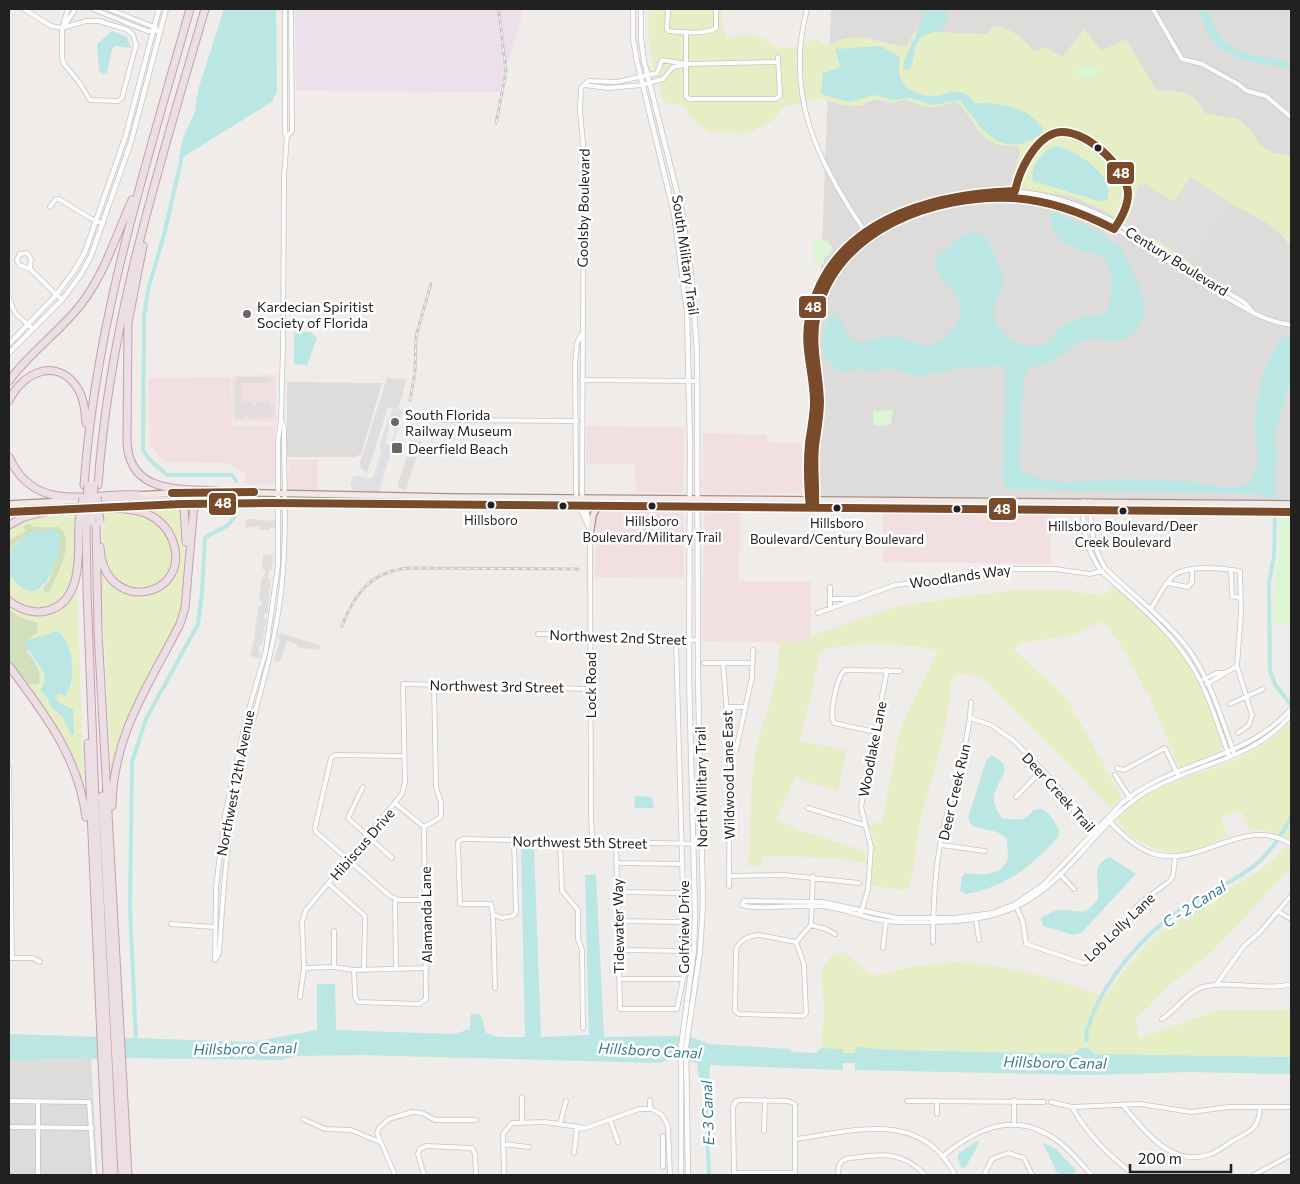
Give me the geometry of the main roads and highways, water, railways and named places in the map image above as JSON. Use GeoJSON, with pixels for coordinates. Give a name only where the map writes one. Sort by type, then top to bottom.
{"type":"FeatureCollection","features":[{"type":"Feature","properties":{"kind":"highway"},"geometry":{"type":"LineString","coordinates":[[88,438],[107,316],[142,179],[190,9]]}},
{"type":"Feature","properties":{"kind":"highway"},"geometry":{"type":"LineString","coordinates":[[122,1175],[91,842],[89,522],[91,485],[99,383],[116,293],[194,9]]}},
{"type":"Feature","properties":{"kind":"highway"},"geometry":{"type":"LineString","coordinates":[[91,485],[101,409],[120,301],[200,9]]}},
{"type":"Feature","properties":{"kind":"highway"},"geometry":{"type":"LineString","coordinates":[[100,507],[140,511],[154,517],[165,528],[172,540],[176,557],[173,571],[164,583],[153,590],[139,593],[124,589],[113,582],[89,522],[83,498],[91,485],[103,427],[116,342],[131,271],[205,9]]}},
{"type":"Feature","properties":{"kind":"highway"},"geometry":{"type":"LineString","coordinates":[[9,381],[73,314],[91,291],[110,258],[142,179]]}},
{"type":"Feature","properties":{"kind":"highway"},"geometry":{"type":"LineString","coordinates":[[153,192],[151,213],[134,283],[128,323],[129,452],[141,474],[158,486],[171,489],[195,488],[225,492]]}},
{"type":"Feature","properties":{"kind":"highway"},"geometry":{"type":"LineString","coordinates":[[9,401],[17,387],[29,376],[44,371],[62,374],[73,382],[81,394],[85,409],[91,485],[96,498],[72,590],[66,600],[53,609],[39,612],[22,608],[9,601]]}},
{"type":"Feature","properties":{"kind":"highway"},"geometry":{"type":"LineString","coordinates":[[9,457],[24,480],[46,495],[59,497],[139,495]]}},
{"type":"Feature","properties":{"kind":"highway"},"geometry":{"type":"LineString","coordinates":[[96,498],[170,499],[181,504],[184,510],[187,582]]}},
{"type":"Feature","properties":{"kind":"highway"},"geometry":{"type":"LineString","coordinates":[[111,874],[114,851],[112,794],[118,753],[131,715],[180,624],[186,604],[194,504]]}},
{"type":"Feature","properties":{"kind":"highway"},"geometry":{"type":"LineString","coordinates":[[9,525],[24,517],[57,509]]}},
{"type":"Feature","properties":{"kind":"highway"},"geometry":{"type":"LineString","coordinates":[[89,522],[98,632],[111,874],[109,1032]]}},
{"type":"Feature","properties":{"kind":"highway"},"geometry":{"type":"LineString","coordinates":[[89,522],[114,1175]]}},
{"type":"Feature","properties":{"kind":"highway"},"geometry":{"type":"LineString","coordinates":[[9,666],[51,723],[67,750],[81,788],[91,842]]}},
{"type":"Feature","properties":{"kind":"highway"},"geometry":{"type":"LineString","coordinates":[[107,1175],[111,1064]]}},
{"type":"Feature","properties":{"kind":"highway"},"geometry":{"type":"LineString","coordinates":[[111,1064],[128,1175]]}},
{"type":"Feature","properties":{"kind":"main road"},"geometry":{"type":"LineString","coordinates":[[9,504],[139,495],[225,492],[436,497],[1291,504]]}},
{"type":"Feature","properties":{"kind":"main road"},"geometry":{"type":"LineString","coordinates":[[422,504],[427,499],[436,497]]}},
{"type":"Feature","properties":{"kind":"main road"},"geometry":{"type":"LineString","coordinates":[[494,505],[506,497]]}},
{"type":"Feature","properties":{"kind":"main road"},"geometry":{"type":"LineString","coordinates":[[923,508],[930,500]]}},
{"type":"Feature","properties":{"kind":"main road"},"geometry":{"type":"LineString","coordinates":[[932,508],[944,500]]}},
{"type":"Feature","properties":{"kind":"main road"},"geometry":{"type":"LineString","coordinates":[[9,512],[181,504],[282,503],[1291,512]]}},
{"type":"Feature","properties":{"kind":"main road"},"geometry":{"type":"LineString","coordinates":[[1212,511],[1215,508],[1231,507],[1234,504]]}},
{"type":"Feature","properties":{"kind":"main road"},"geometry":{"type":"LineString","coordinates":[[590,536],[593,515],[598,506]]}},
{"type":"Feature","properties":{"kind":"water"},"geometry":{"type":"Polygon","coordinates":[[[224,9],[276,9],[277,91],[272,102],[186,155],[181,161],[179,157],[183,138],[195,112],[198,90],[224,9]]]}},
{"type":"Feature","properties":{"kind":"water"},"geometry":{"type":"Polygon","coordinates":[[[921,9],[946,9],[947,19],[942,30],[921,38],[917,43],[911,67],[909,70],[905,70],[903,67],[905,60],[920,24],[921,9]]]}},
{"type":"Feature","properties":{"kind":"water"},"geometry":{"type":"Polygon","coordinates":[[[1199,9],[1208,9],[1221,38],[1230,45],[1250,54],[1291,62],[1291,69],[1245,60],[1233,56],[1222,49],[1212,39],[1199,9]]]}},
{"type":"Feature","properties":{"kind":"water"},"geometry":{"type":"Polygon","coordinates":[[[112,31],[127,37],[131,48],[115,46],[112,49],[107,73],[103,74],[99,71],[97,44],[112,31]]]}},
{"type":"Feature","properties":{"kind":"water"},"geometry":{"type":"Polygon","coordinates":[[[881,46],[900,57],[899,73],[901,79],[910,90],[933,96],[960,92],[964,93],[975,103],[1013,107],[1030,115],[1037,121],[1043,129],[1041,134],[1024,143],[1012,145],[1002,143],[993,139],[979,125],[960,100],[933,105],[910,98],[892,100],[875,95],[849,102],[821,94],[823,73],[839,68],[840,65],[835,49],[881,46]]]}},
{"type":"Feature","properties":{"kind":"water"},"geometry":{"type":"Polygon","coordinates":[[[1058,146],[1075,153],[1093,166],[1106,182],[1107,200],[1099,201],[1033,181],[1032,176],[1035,164],[1048,150],[1058,146]]]}},
{"type":"Feature","properties":{"kind":"water"},"geometry":{"type":"Polygon","coordinates":[[[1051,212],[1056,212],[1097,231],[1122,248],[1142,293],[1145,308],[1141,324],[1129,337],[1118,341],[1090,338],[1078,343],[1053,362],[1029,368],[1023,378],[1020,459],[1022,471],[1034,477],[1047,480],[1073,482],[1134,479],[1192,482],[1218,487],[1244,485],[1254,474],[1256,466],[1255,417],[1265,369],[1276,346],[1283,338],[1291,335],[1291,378],[1275,434],[1275,447],[1278,458],[1275,482],[1277,499],[1256,494],[1006,489],[1002,477],[1006,372],[1002,366],[966,367],[920,376],[889,368],[878,372],[859,369],[839,372],[827,360],[824,353],[823,337],[824,329],[831,313],[837,315],[852,342],[896,337],[926,346],[942,340],[957,323],[960,305],[955,294],[940,277],[936,266],[936,258],[958,238],[976,232],[987,237],[1001,271],[1003,284],[995,305],[994,318],[1003,334],[1011,339],[1029,345],[1046,343],[1066,323],[1108,311],[1111,293],[1111,269],[1100,255],[1074,248],[1058,238],[1053,231],[1051,212]]]}},
{"type":"Feature","properties":{"kind":"water"},"geometry":{"type":"Polygon","coordinates":[[[311,332],[317,338],[307,365],[294,364],[294,333],[311,332]]]}},
{"type":"Feature","properties":{"kind":"water"},"geometry":{"type":"Polygon","coordinates":[[[51,529],[58,533],[60,541],[56,562],[45,583],[34,591],[29,591],[22,588],[9,574],[11,548],[30,533],[51,529]]]}},
{"type":"Feature","properties":{"kind":"water"},"geometry":{"type":"Polygon","coordinates":[[[57,631],[63,636],[67,644],[72,662],[69,689],[65,696],[60,694],[55,696],[58,702],[73,709],[74,734],[71,735],[62,716],[52,708],[47,697],[40,690],[44,684],[45,674],[25,646],[28,640],[57,631]]]}},
{"type":"Feature","properties":{"kind":"water"},"geometry":{"type":"Polygon","coordinates":[[[992,755],[1003,763],[1005,771],[994,794],[997,811],[1002,818],[1022,819],[1034,810],[1043,809],[1050,815],[1059,830],[1058,837],[1028,866],[1006,881],[966,894],[960,891],[962,876],[966,873],[990,874],[1005,865],[1008,859],[1007,838],[997,832],[972,826],[968,818],[986,761],[992,755]]]}},
{"type":"Feature","properties":{"kind":"water"},"geometry":{"type":"Polygon","coordinates":[[[634,796],[652,797],[654,808],[635,808],[634,796]]]}},
{"type":"Feature","properties":{"kind":"water","name":"Hillsboro Canal"},"geometry":{"type":"Polygon","coordinates":[[[534,848],[541,1037],[589,1035],[585,875],[596,874],[604,1037],[674,1036],[694,1038],[709,1044],[789,1049],[792,1052],[816,1053],[821,1048],[843,1049],[843,1053],[855,1053],[856,1047],[894,1050],[1075,1054],[1080,1048],[1088,1048],[1094,1054],[1291,1057],[1291,1074],[1188,1072],[1092,1075],[855,1070],[855,1063],[843,1063],[843,1070],[710,1065],[709,1083],[705,1087],[700,1084],[697,1063],[670,1058],[661,1063],[361,1055],[295,1056],[281,1060],[131,1058],[9,1060],[9,1034],[253,1042],[317,1030],[317,984],[335,984],[336,1030],[454,1034],[470,1029],[471,1014],[481,1015],[486,1033],[499,1037],[525,1037],[521,849],[534,848]]]}},
{"type":"Feature","properties":{"kind":"water"},"geometry":{"type":"Polygon","coordinates":[[[1110,857],[1136,874],[1082,932],[1074,935],[1043,926],[1041,918],[1053,912],[1059,910],[1081,912],[1093,905],[1098,899],[1098,869],[1104,860],[1110,857]]]}},
{"type":"Feature","properties":{"kind":"water"},"geometry":{"type":"Polygon","coordinates":[[[977,1141],[979,1142],[978,1145],[965,1168],[961,1167],[958,1154],[977,1141]]]}},
{"type":"Feature","properties":{"kind":"water"},"geometry":{"type":"Polygon","coordinates":[[[1043,1143],[1056,1149],[1076,1172],[1067,1175],[1057,1173],[1043,1143]]]}},
{"type":"Feature","properties":{"kind":"waterway"},"geometry":{"type":"LineString","coordinates":[[181,161],[165,231],[148,290],[144,317],[143,450],[150,460],[167,475],[232,475],[236,481]]}},
{"type":"Feature","properties":{"kind":"waterway"},"geometry":{"type":"LineString","coordinates":[[136,1041],[130,908],[132,762],[146,719],[198,624],[205,538],[228,525],[236,511]]}},
{"type":"Feature","properties":{"kind":"waterway","name":"C - 2 Canal"},"geometry":{"type":"LineString","coordinates":[[1275,516],[1274,556],[1269,583],[1270,671],[1275,684],[1291,705]]}},
{"type":"Feature","properties":{"kind":"waterway","name":"C - 2 Canal"},"geometry":{"type":"LineString","coordinates":[[1089,1025],[1104,992],[1138,946],[1152,932],[1180,910],[1230,882],[1256,864],[1280,837],[1291,817]]}},
{"type":"Feature","properties":{"kind":"waterway","name":"C - 2 Canal"},"geometry":{"type":"LineString","coordinates":[[1086,1041],[1087,1028]]}},
{"type":"Feature","properties":{"kind":"waterway","name":"E-3 Canal"},"geometry":{"type":"LineString","coordinates":[[705,1084],[709,1175]]}},
{"type":"Feature","properties":{"kind":"railway"},"geometry":{"type":"LineString","coordinates":[[496,123],[506,72],[499,12]]}},
{"type":"Feature","properties":{"kind":"railway"},"geometry":{"type":"LineString","coordinates":[[410,400],[415,372],[416,336],[431,284]]}},
{"type":"Feature","properties":{"kind":"railway"},"geometry":{"type":"LineString","coordinates":[[342,626],[353,603],[367,585],[386,573],[398,570],[411,568],[578,569]]}},
{"type":"Feature","properties":{"kind":"place","name":"Kardecian Spiritist Society of Florida"},"geometry":{"type":"Point","coordinates":[247,314]}},
{"type":"Feature","properties":{"kind":"place","name":"South Florida Railway Museum"},"geometry":{"type":"Point","coordinates":[395,422]}},
{"type":"Feature","properties":{"kind":"place","name":"Deerfield Beach"},"geometry":{"type":"Point","coordinates":[397,448]}},
{"type":"Feature","properties":{"kind":"place","name":"Hillsboro"},"geometry":{"type":"Point","coordinates":[491,505]}},
{"type":"Feature","properties":{"kind":"place","name":"Hillsboro Boulevard/Military Trail"},"geometry":{"type":"Point","coordinates":[652,506]}},
{"type":"Feature","properties":{"kind":"place","name":"Hillsboro Boulevard/Century Boulevard"},"geometry":{"type":"Point","coordinates":[837,508]}},
{"type":"Feature","properties":{"kind":"place","name":"Hillsboro Boulevard/Deer Creek Boulevard"},"geometry":{"type":"Point","coordinates":[1123,511]}}]}
